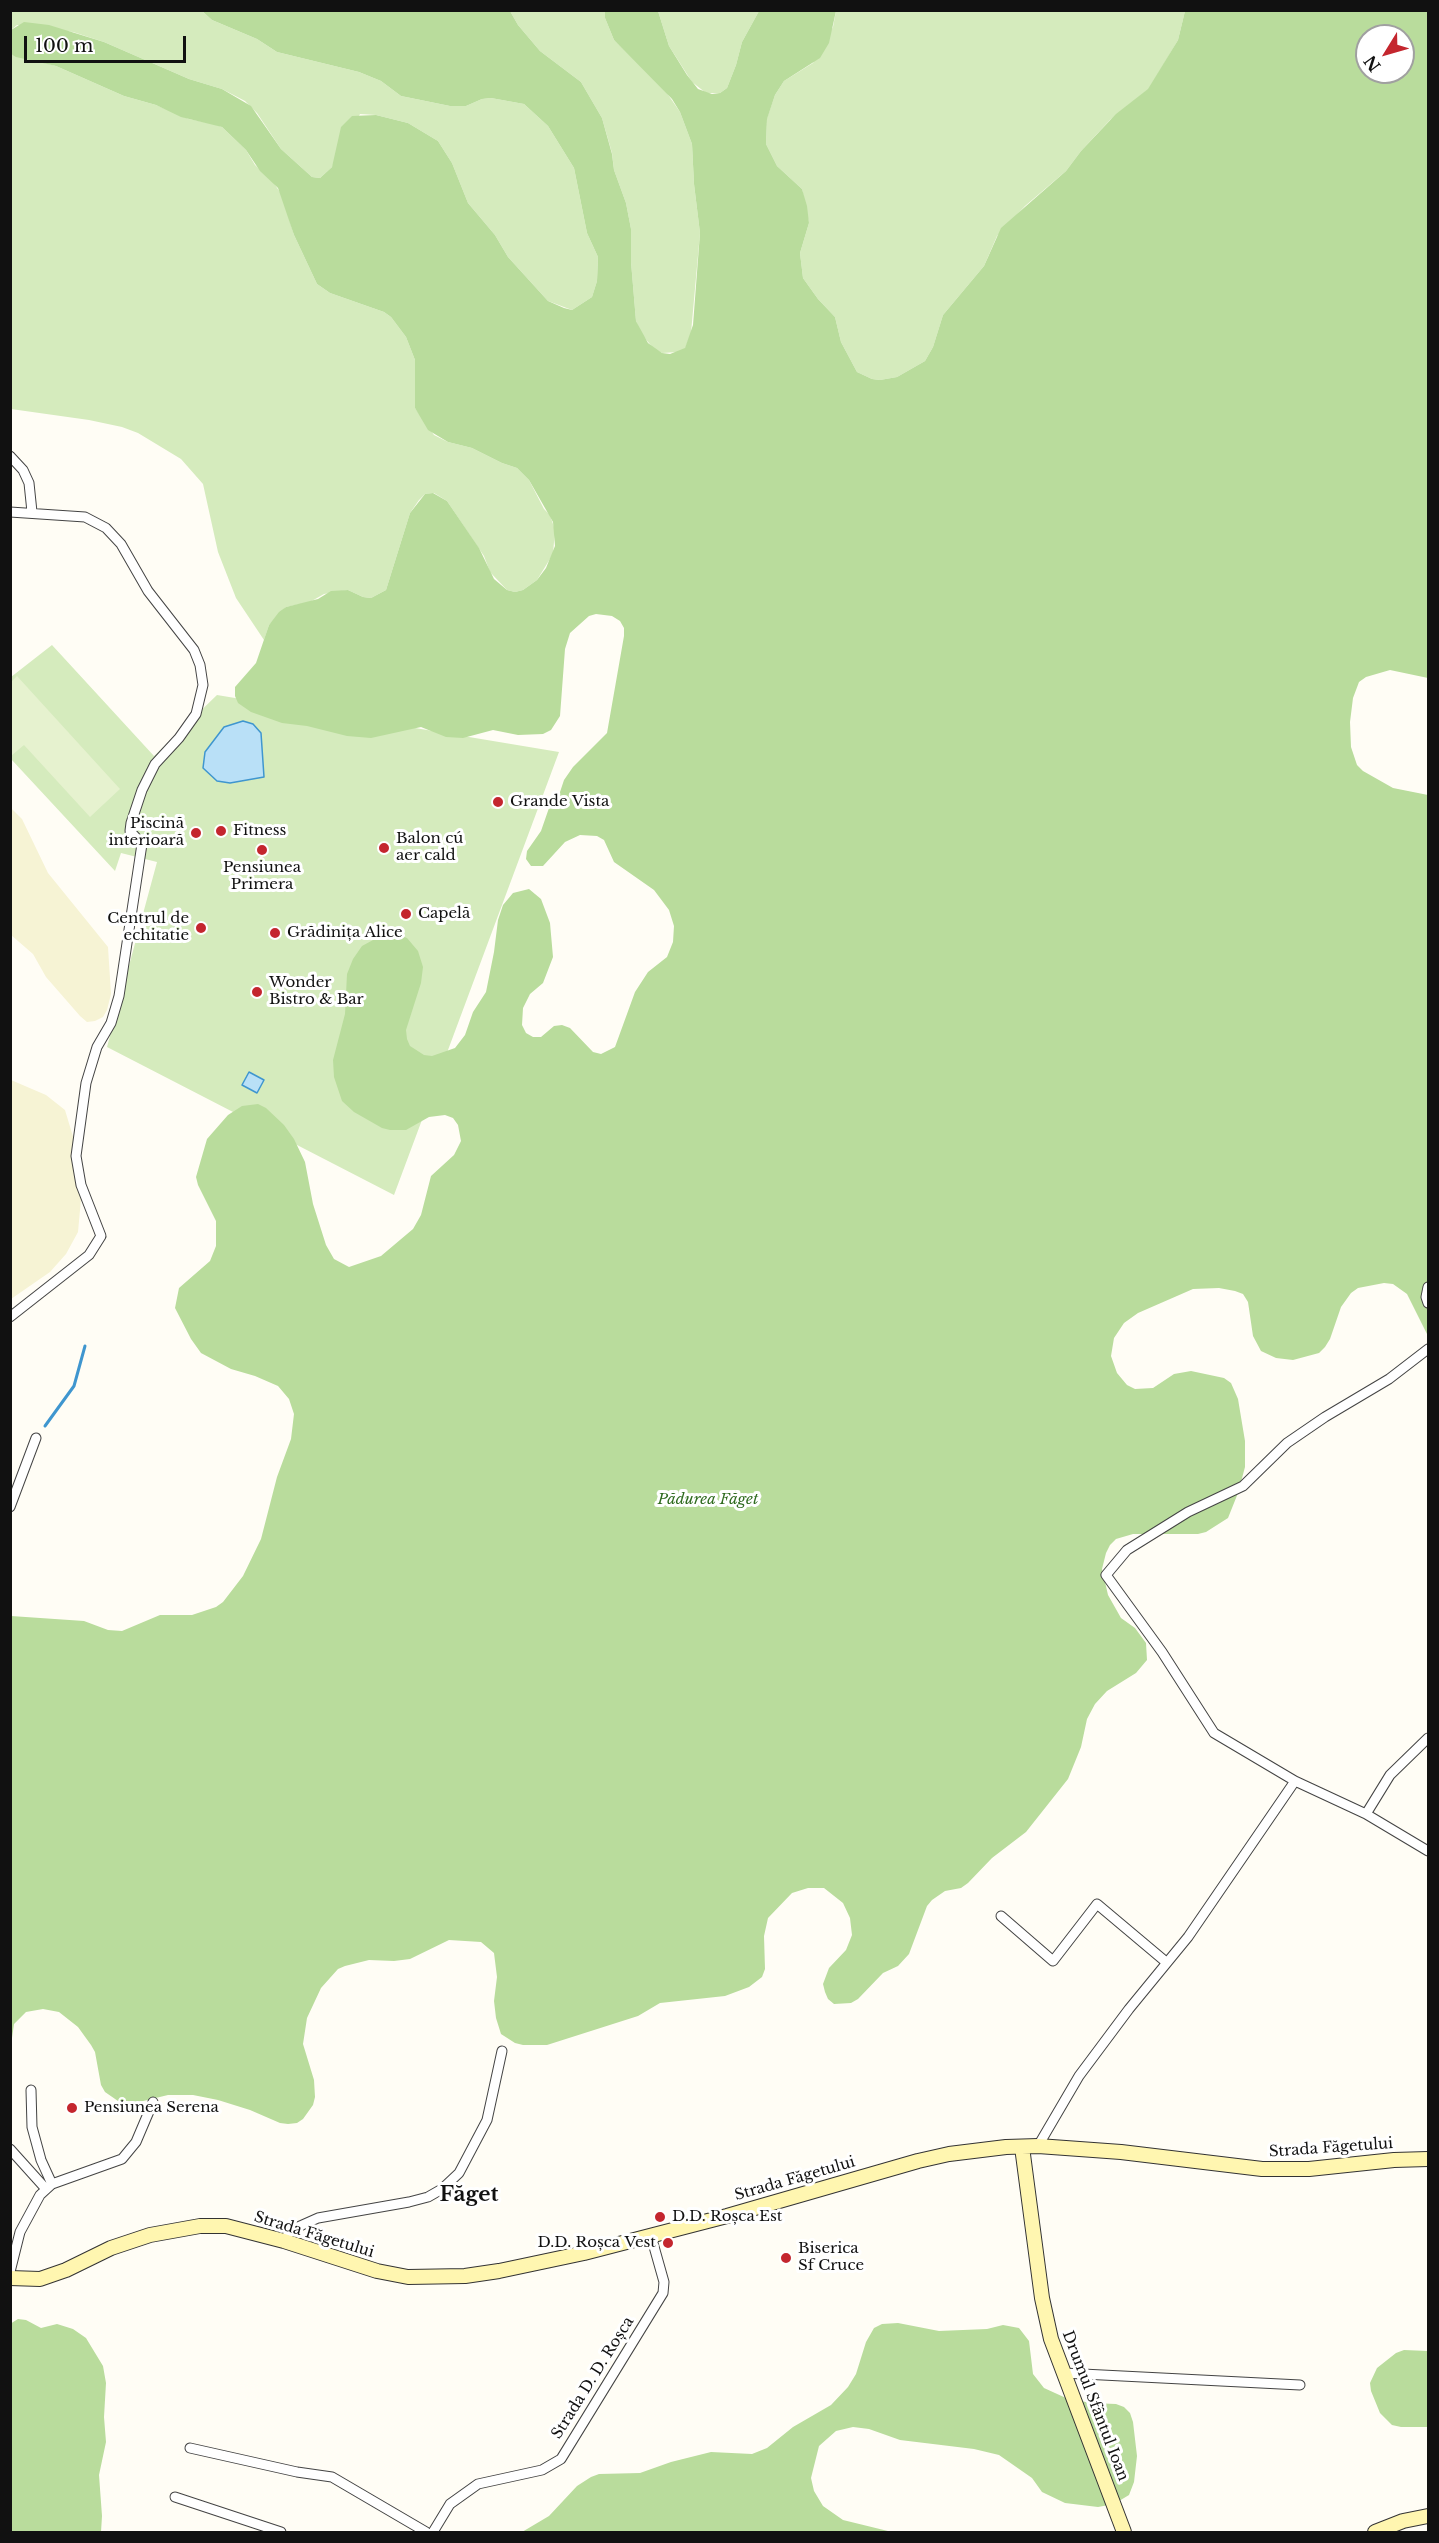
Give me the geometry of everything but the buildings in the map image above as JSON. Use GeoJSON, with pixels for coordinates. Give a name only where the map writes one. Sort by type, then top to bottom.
{"type":"FeatureCollection","features":[{"type":"Feature","properties":{"kind":"main road","name":"Strada Făgetului"},"geometry":{"type":"LineString","coordinates":[[10,2278],[40,2279],[66,2270],[111,2248],[150,2235],[192,2227],[226,2226],[284,2241],[377,2271],[408,2277],[431,2278],[499,2271],[651,2236],[949,2154],[1022,2147],[1038,2146],[1121,2152],[1262,2169],[1309,2169],[1394,2160],[1428,2159]]}},
{"type":"Feature","properties":{"kind":"main road","name":"Drumul Sfântul Ioan"},"geometry":{"type":"LineString","coordinates":[[1022,2147],[1042,2298],[1051,2339],[1124,2532]]}},
{"type":"Feature","properties":{"kind":"main road"},"geometry":{"type":"LineString","coordinates":[[1375,2532],[1403,2521],[1428,2516]]}},
{"type":"Feature","properties":{"kind":"street"},"geometry":{"type":"LineString","coordinates":[[10,456],[24,470],[29,483],[32,512]]}},
{"type":"Feature","properties":{"kind":"street"},"geometry":{"type":"LineString","coordinates":[[10,512],[85,517],[95,521],[114,536],[127,553],[148,591],[194,650],[201,665],[203,685],[196,714],[179,738],[155,764],[142,790],[131,823],[130,831],[142,844],[119,996],[111,1023],[97,1047],[86,1083],[76,1156],[81,1185],[101,1236],[89,1255],[10,1317]]}},
{"type":"Feature","properties":{"kind":"street"},"geometry":{"type":"LineString","coordinates":[[1428,1287],[1426,1297],[1428,1303]]}},
{"type":"Feature","properties":{"kind":"street"},"geometry":{"type":"LineString","coordinates":[[1428,1349],[1389,1379],[1324,1417],[1287,1443],[1243,1486],[1188,1512],[1127,1550],[1106,1575],[1162,1652],[1204,1720],[1214,1732],[1295,1781],[1366,1814],[1428,1851]]}},
{"type":"Feature","properties":{"kind":"street"},"geometry":{"type":"LineString","coordinates":[[10,1507],[36,1438]]}},
{"type":"Feature","properties":{"kind":"street"},"geometry":{"type":"LineString","coordinates":[[1366,1814],[1390,1775],[1428,1738]]}},
{"type":"Feature","properties":{"kind":"street"},"geometry":{"type":"LineString","coordinates":[[1038,2146],[1079,2076],[1166,1962],[1188,1937],[1295,1781]]}},
{"type":"Feature","properties":{"kind":"street"},"geometry":{"type":"LineString","coordinates":[[1001,1916],[1053,1961],[1097,1904],[1166,1962]]}},
{"type":"Feature","properties":{"kind":"street"},"geometry":{"type":"LineString","coordinates":[[284,2241],[291,2230],[318,2218],[409,2202],[428,2197],[442,2189],[459,2172],[487,2120],[502,2050]]}},
{"type":"Feature","properties":{"kind":"street"},"geometry":{"type":"LineString","coordinates":[[32,2090],[32,2127],[49,2187]]}},
{"type":"Feature","properties":{"kind":"street"},"geometry":{"type":"LineString","coordinates":[[10,2272],[20,2232],[40,2195],[49,2187],[122,2159],[136,2142],[153,2102]]}},
{"type":"Feature","properties":{"kind":"street"},"geometry":{"type":"LineString","coordinates":[[10,2149],[49,2187]]}},
{"type":"Feature","properties":{"kind":"street","name":"Strada D. D. Roșca"},"geometry":{"type":"LineString","coordinates":[[433,2532],[450,2504],[478,2484],[542,2470],[561,2459],[663,2293],[664,2282],[651,2236]]}},
{"type":"Feature","properties":{"kind":"street"},"geometry":{"type":"LineString","coordinates":[[1063,2373],[1300,2385]]}},
{"type":"Feature","properties":{"kind":"street"},"geometry":{"type":"LineString","coordinates":[[190,2448],[297,2472],[332,2477],[426,2532]]}},
{"type":"Feature","properties":{"kind":"street"},"geometry":{"type":"LineString","coordinates":[[175,2497],[281,2532]]}},
{"type":"Feature","properties":{"kind":"shaded area"},"geometry":{"type":"Polygon","coordinates":[[[10,807],[22,819],[48,873],[108,947],[111,994],[103,1017],[95,1021],[87,1022],[80,1016],[46,977],[33,954],[11,935],[10,807]]]}},
{"type":"Feature","properties":{"kind":"shaded area"},"geometry":{"type":"Polygon","coordinates":[[[11,1080],[46,1095],[65,1110],[77,1150],[81,1199],[78,1232],[66,1254],[50,1272],[11,1299],[11,1080]]]}},
{"type":"Feature","properties":{"kind":"green space"},"geometry":{"type":"Polygon","coordinates":[[[11,11],[202,11],[212,20],[257,39],[277,52],[359,72],[381,81],[401,96],[450,106],[466,106],[491,98],[524,104],[548,126],[574,168],[587,233],[598,257],[597,281],[592,297],[572,310],[548,301],[508,257],[495,235],[468,203],[452,163],[438,141],[408,123],[376,115],[360,114],[332,167],[320,178],[312,177],[281,149],[257,113],[245,101],[222,89],[189,79],[104,42],[73,32],[17,25],[11,30],[11,11]]]}},
{"type":"Feature","properties":{"kind":"green space","name":"Pădurea Făget"},"geometry":{"type":"Polygon","coordinates":[[[202,11],[510,11],[518,25],[540,51],[581,82],[602,118],[631,229],[636,321],[648,343],[662,353],[670,354],[685,348],[693,325],[700,233],[692,144],[680,112],[672,99],[614,40],[605,18],[605,11],[658,11],[669,46],[687,75],[698,89],[712,94],[720,93],[727,88],[742,42],[759,11],[836,11],[829,43],[820,58],[784,81],[775,95],[767,119],[766,144],[777,166],[802,189],[807,206],[809,223],[800,253],[803,278],[835,317],[841,342],[857,372],[880,380],[897,377],[925,361],[933,347],[943,315],[984,266],[1001,228],[1066,171],[1081,151],[1116,114],[1148,89],[1178,40],[1185,11],[1428,11],[1428,678],[1390,670],[1366,677],[1359,682],[1353,698],[1350,722],[1351,747],[1357,765],[1363,771],[1393,788],[1428,795],[1428,1336],[1407,1294],[1393,1284],[1384,1283],[1358,1288],[1351,1293],[1341,1307],[1325,1347],[1319,1353],[1293,1360],[1276,1358],[1261,1351],[1253,1336],[1248,1302],[1243,1294],[1235,1291],[1219,1288],[1193,1289],[1138,1313],[1124,1323],[1114,1338],[1111,1356],[1117,1373],[1127,1385],[1135,1389],[1153,1388],[1174,1374],[1191,1371],[1224,1378],[1231,1383],[1238,1399],[1245,1441],[1245,1467],[1238,1493],[1228,1518],[1206,1532],[1133,1534],[1116,1539],[1110,1545],[1102,1569],[1108,1595],[1121,1618],[1135,1628],[1146,1643],[1147,1660],[1136,1673],[1107,1691],[1095,1704],[1087,1719],[1081,1747],[1068,1779],[1026,1832],[992,1858],[968,1883],[961,1888],[945,1891],[932,1900],[927,1906],[909,1954],[898,1966],[883,1973],[858,1999],[851,2003],[834,2004],[825,1992],[823,1984],[829,1968],[846,1950],[852,1935],[850,1918],[843,1903],[824,1888],[808,1888],[792,1893],[768,1918],[764,1936],[765,1969],[762,1977],[749,1987],[725,1996],[660,2003],[638,2016],[547,2045],[523,2045],[501,2034],[494,2001],[497,1977],[494,1953],[481,1942],[449,1940],[410,1959],[369,1960],[345,1966],[338,1969],[321,1988],[307,2018],[303,2044],[314,2080],[315,2097],[313,2105],[303,2119],[297,2123],[288,2124],[218,2100],[193,2095],[168,2095],[135,2103],[118,2101],[105,2092],[101,2085],[95,2052],[91,2045],[78,2027],[59,2012],[43,2009],[26,2012],[14,2024],[11,2045],[11,1616],[84,1621],[108,1630],[122,1631],[160,1615],[192,1615],[216,1607],[223,1602],[243,1576],[261,1539],[277,1477],[291,1439],[294,1414],[289,1399],[278,1386],[231,1369],[201,1353],[175,1308],[179,1288],[210,1261],[216,1246],[216,1221],[196,1177],[207,1139],[228,1115],[242,1106],[258,1104],[266,1108],[284,1125],[294,1139],[305,1162],[313,1204],[326,1245],[334,1259],[349,1267],[381,1256],[413,1229],[421,1215],[431,1176],[454,1155],[461,1141],[458,1125],[453,1118],[445,1115],[429,1117],[406,1130],[390,1130],[354,1112],[342,1101],[334,1077],[333,1060],[345,1014],[347,974],[362,946],[392,932],[407,938],[418,951],[423,967],[421,983],[406,1030],[407,1039],[410,1046],[424,1055],[432,1056],[455,1048],[465,1035],[473,1012],[486,992],[498,920],[503,905],[513,893],[529,889],[541,899],[550,923],[553,957],[543,983],[530,994],[523,1008],[522,1025],[526,1033],[533,1037],[541,1037],[554,1026],[562,1025],[570,1028],[593,1052],[601,1054],[615,1047],[635,992],[648,972],[667,957],[673,942],[674,926],[669,910],[654,890],[614,862],[604,840],[597,836],[580,835],[565,842],[543,866],[531,866],[526,859],[527,851],[541,831],[549,808],[559,795],[564,780],[573,767],[607,733],[624,636],[624,628],[620,621],[612,616],[596,614],[589,616],[570,633],[565,649],[560,716],[551,730],[543,734],[518,735],[493,730],[463,738],[446,737],[421,727],[371,738],[347,736],[307,726],[282,723],[251,712],[238,703],[235,687],[256,663],[269,625],[279,612],[286,607],[318,599],[331,591],[348,590],[371,598],[386,590],[410,513],[425,494],[433,493],[447,501],[479,548],[494,579],[507,590],[515,592],[523,590],[537,580],[546,568],[555,546],[553,522],[529,480],[517,468],[472,448],[448,442],[428,430],[415,408],[415,360],[406,337],[391,317],[384,312],[330,293],[317,284],[294,235],[278,188],[260,171],[246,150],[222,127],[181,117],[156,105],[124,96],[56,66],[16,57],[11,54],[11,30],[24,22],[49,25],[104,42],[189,79],[222,89],[251,106],[281,149],[312,177],[320,178],[332,167],[341,127],[352,116],[376,115],[408,123],[438,141],[452,163],[468,203],[495,235],[508,257],[548,301],[564,308],[572,310],[592,297],[597,281],[598,257],[587,233],[574,168],[548,126],[524,104],[491,98],[466,106],[450,106],[401,96],[381,81],[359,72],[277,52],[257,39],[212,20],[202,11]]]}},
{"type":"Feature","properties":{"kind":"green space"},"geometry":{"type":"Polygon","coordinates":[[[510,11],[605,11],[605,18],[614,40],[662,86],[680,112],[692,144],[700,233],[691,333],[685,349],[662,353],[654,349],[643,336],[636,321],[631,229],[602,118],[581,82],[540,51],[518,25],[510,11]]]}},
{"type":"Feature","properties":{"kind":"green space"},"geometry":{"type":"Polygon","coordinates":[[[658,11],[759,11],[742,42],[727,88],[720,93],[706,93],[692,82],[669,46],[658,11]]]}},
{"type":"Feature","properties":{"kind":"green space"},"geometry":{"type":"Polygon","coordinates":[[[836,11],[1185,11],[1178,40],[1149,89],[1110,120],[1066,171],[1025,206],[997,236],[984,266],[943,315],[933,347],[925,361],[897,377],[880,380],[857,372],[841,342],[835,317],[803,278],[800,253],[809,223],[802,189],[777,166],[766,144],[767,118],[775,95],[784,81],[813,63],[833,27],[836,11]]]}},
{"type":"Feature","properties":{"kind":"green space"},"geometry":{"type":"Polygon","coordinates":[[[10,54],[56,66],[124,96],[156,105],[189,119],[222,127],[246,150],[255,165],[273,182],[282,195],[294,235],[317,284],[330,293],[384,312],[391,317],[406,337],[415,360],[415,408],[434,435],[448,442],[472,448],[517,468],[529,480],[544,509],[550,515],[555,530],[553,554],[537,580],[523,590],[515,592],[507,590],[490,572],[484,556],[447,501],[434,493],[425,494],[410,513],[386,590],[371,598],[348,590],[324,594],[310,602],[286,607],[269,625],[264,640],[236,598],[218,552],[203,484],[181,459],[138,433],[122,427],[11,409],[10,54]]]}},
{"type":"Feature","properties":{"kind":"green space"},"geometry":{"type":"Polygon","coordinates":[[[52,645],[154,756],[217,695],[559,752],[394,1195],[107,1047],[157,862],[121,853],[115,871],[11,759],[11,677],[52,645]]]}},
{"type":"Feature","properties":{"kind":"green space"},"geometry":{"type":"Polygon","coordinates":[[[17,676],[120,789],[90,817],[24,745],[11,756],[11,682],[17,676]]]}},
{"type":"Feature","properties":{"kind":"green space"},"geometry":{"type":"Polygon","coordinates":[[[18,2319],[26,2320],[41,2328],[57,2324],[73,2329],[86,2338],[103,2366],[106,2383],[104,2417],[106,2442],[99,2475],[101,2532],[11,2532],[10,2324],[18,2319]]]}},
{"type":"Feature","properties":{"kind":"green space"},"geometry":{"type":"Polygon","coordinates":[[[898,2323],[939,2331],[987,2329],[1003,2325],[1019,2328],[1029,2341],[1033,2374],[1044,2388],[1066,2398],[1091,2403],[1116,2404],[1124,2407],[1130,2413],[1137,2456],[1134,2482],[1129,2495],[1114,2504],[1098,2507],[1065,2503],[1042,2492],[1032,2478],[999,2455],[974,2449],[900,2440],[869,2429],[853,2427],[836,2431],[819,2446],[811,2478],[814,2491],[823,2506],[843,2520],[892,2532],[522,2532],[549,2516],[577,2486],[599,2474],[640,2473],[711,2452],[752,2454],[767,2448],[793,2427],[831,2405],[848,2387],[856,2374],[866,2342],[874,2328],[882,2324],[898,2323]]]}},
{"type":"Feature","properties":{"kind":"green space"},"geometry":{"type":"Polygon","coordinates":[[[1404,2350],[1428,2351],[1428,2427],[1392,2425],[1380,2413],[1371,2391],[1370,2383],[1377,2368],[1396,2353],[1404,2350]]]}},
{"type":"Feature","properties":{"kind":"water"},"geometry":{"type":"Polygon","coordinates":[[[243,721],[253,724],[261,733],[264,777],[230,783],[217,781],[203,768],[205,752],[224,727],[243,721]]]}},
{"type":"Feature","properties":{"kind":"water"},"geometry":{"type":"Polygon","coordinates":[[[249,1072],[264,1080],[257,1093],[242,1085],[249,1072]]]}},
{"type":"Feature","properties":{"kind":"waterway"},"geometry":{"type":"LineString","coordinates":[[45,1426],[74,1386],[85,1346]]}},
{"type":"Feature","properties":{"kind":"place","name":"Grande Vista"},"geometry":{"type":"Point","coordinates":[498,802]}},
{"type":"Feature","properties":{"kind":"place","name":"Fitness"},"geometry":{"type":"Point","coordinates":[221,831]}},
{"type":"Feature","properties":{"kind":"place","name":"Piscină interioară"},"geometry":{"type":"Point","coordinates":[196,833]}},
{"type":"Feature","properties":{"kind":"place","name":"Balon cú aer cald"},"geometry":{"type":"Point","coordinates":[384,848]}},
{"type":"Feature","properties":{"kind":"place","name":"Pensiunea Primera"},"geometry":{"type":"Point","coordinates":[262,850]}},
{"type":"Feature","properties":{"kind":"place","name":"Capelă"},"geometry":{"type":"Point","coordinates":[406,914]}},
{"type":"Feature","properties":{"kind":"place","name":"Centrul de echitatie"},"geometry":{"type":"Point","coordinates":[201,928]}},
{"type":"Feature","properties":{"kind":"place","name":"Grădinița Alice"},"geometry":{"type":"Point","coordinates":[275,933]}},
{"type":"Feature","properties":{"kind":"place","name":"Wonder Bistro & Bar"},"geometry":{"type":"Point","coordinates":[257,992]}},
{"type":"Feature","properties":{"kind":"place","name":"Pensiunea Serena"},"geometry":{"type":"Point","coordinates":[72,2108]}},
{"type":"Feature","properties":{"kind":"place","name":"D.D. Roșca Est"},"geometry":{"type":"Point","coordinates":[660,2217]}},
{"type":"Feature","properties":{"kind":"place","name":"D.D. Roșca Vest"},"geometry":{"type":"Point","coordinates":[668,2243]}},
{"type":"Feature","properties":{"kind":"place","name":"Biserica Sf Cruce"},"geometry":{"type":"Point","coordinates":[786,2258]}},
{"type":"Feature","properties":{"kind":"district","name":"Făget"},"geometry":{"type":"Point","coordinates":[469,2195]}}]}
